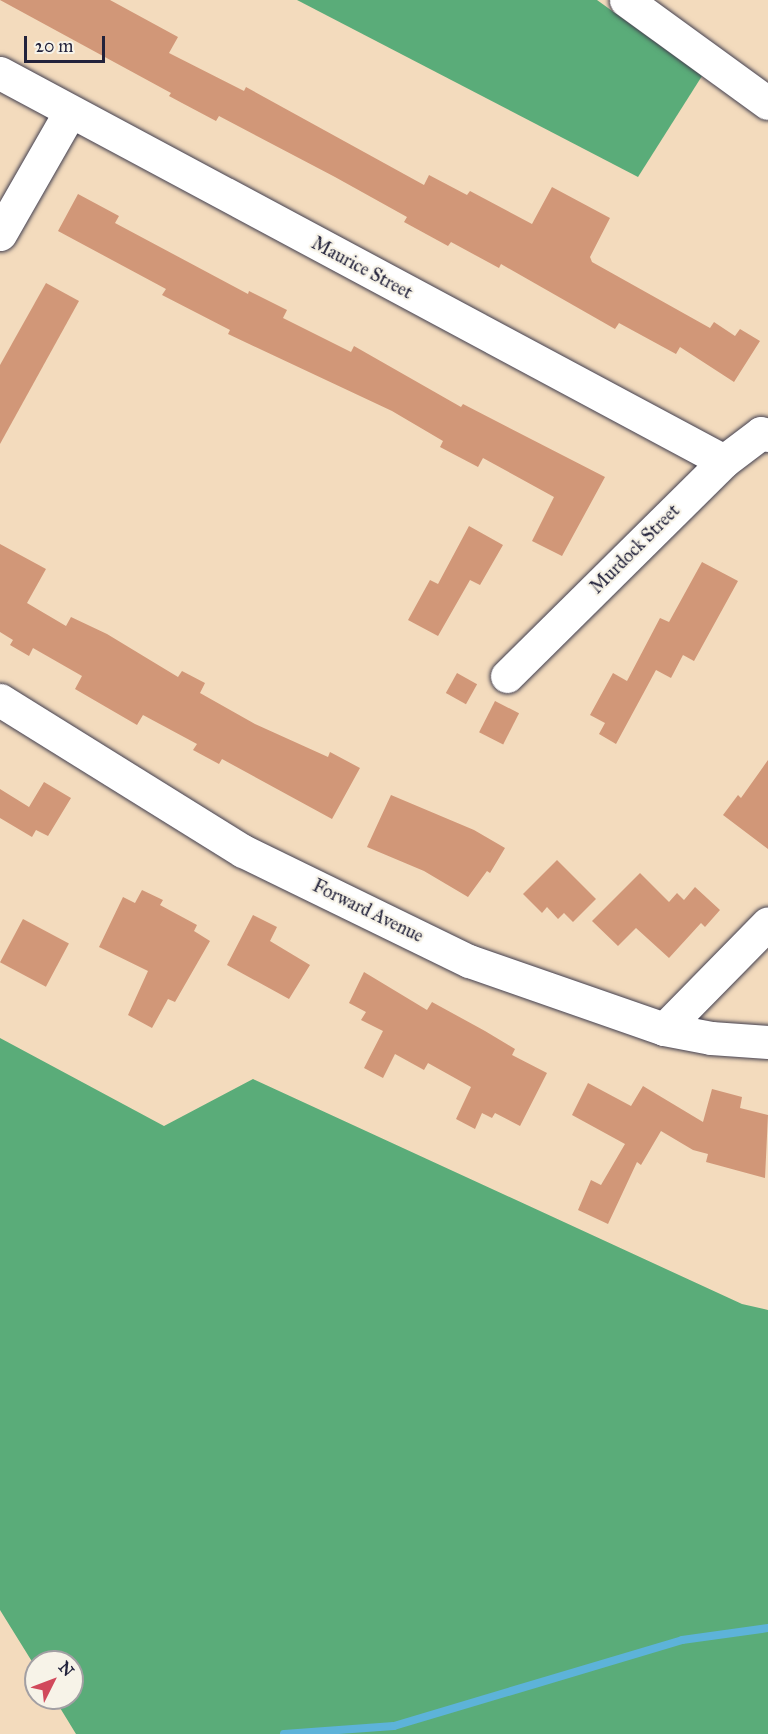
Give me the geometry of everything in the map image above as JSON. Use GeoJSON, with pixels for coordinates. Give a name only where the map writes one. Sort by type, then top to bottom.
{"type":"FeatureCollection","features":[{"type":"Feature","properties":{"kind":"street"},"geometry":{"type":"LineString","coordinates":[[626,0],[768,103]]}},
{"type":"Feature","properties":{"kind":"street","name":"Maurice Street"},"geometry":{"type":"LineString","coordinates":[[0,73],[724,461]]}},
{"type":"Feature","properties":{"kind":"street"},"geometry":{"type":"LineString","coordinates":[[0,234],[70,112]]}},
{"type":"Feature","properties":{"kind":"street","name":"Murdock Street"},"geometry":{"type":"LineString","coordinates":[[507,676],[724,461],[760,433],[768,435]]}},
{"type":"Feature","properties":{"kind":"street","name":"Forward Avenue"},"geometry":{"type":"LineString","coordinates":[[0,700],[243,851],[469,961],[664,1029],[711,1038],[768,1042]]}},
{"type":"Feature","properties":{"kind":"street"},"geometry":{"type":"LineString","coordinates":[[664,1029],[768,923]]}},
{"type":"Feature","properties":{"kind":"green space"},"geometry":{"type":"Polygon","coordinates":[[[297,0],[597,0],[702,76],[638,177],[297,0]]]}},
{"type":"Feature","properties":{"kind":"green space"},"geometry":{"type":"Polygon","coordinates":[[[0,1038],[164,1126],[253,1079],[742,1304],[768,1310],[768,1734],[76,1734],[61,1710],[84,1710],[84,1650],[25,1650],[0,1610],[0,1038]]]}},
{"type":"Feature","properties":{"kind":"building"},"geometry":{"type":"Polygon","coordinates":[[[0,0],[110,0],[178,37],[169,53],[244,91],[246,87],[424,185],[429,175],[467,195],[470,191],[532,224],[552,187],[610,218],[590,257],[592,262],[710,328],[714,322],[735,336],[740,329],[760,341],[734,382],[680,347],[676,354],[619,323],[615,329],[501,264],[499,268],[451,242],[448,246],[404,222],[407,217],[335,177],[219,116],[216,121],[169,96],[171,93],[0,0]]]}},
{"type":"Feature","properties":{"kind":"building"},"geometry":{"type":"Polygon","coordinates":[[[78,194],[119,216],[115,223],[248,294],[249,291],[287,310],[283,318],[351,352],[354,346],[461,407],[463,404],[605,477],[562,556],[532,541],[554,497],[483,458],[478,467],[440,447],[443,441],[392,411],[228,334],[230,330],[162,295],[166,289],[58,231],[78,194]]]}},
{"type":"Feature","properties":{"kind":"building"},"geometry":{"type":"Polygon","coordinates":[[[46,283],[79,301],[0,444],[0,365],[46,283]]]}},
{"type":"Feature","properties":{"kind":"building"},"geometry":{"type":"Polygon","coordinates":[[[469,526],[503,545],[480,585],[470,580],[438,636],[408,620],[430,580],[438,584],[469,526]]]}},
{"type":"Feature","properties":{"kind":"building"},"geometry":{"type":"Polygon","coordinates":[[[0,544],[46,569],[27,603],[66,626],[71,617],[107,634],[178,677],[182,671],[205,683],[200,693],[255,724],[328,757],[330,752],[360,768],[332,819],[222,759],[219,764],[193,750],[197,744],[143,715],[137,725],[75,689],[82,676],[33,648],[29,656],[10,645],[13,640],[0,632],[0,544]]]}},
{"type":"Feature","properties":{"kind":"building"},"geometry":{"type":"Polygon","coordinates":[[[702,562],[738,581],[694,661],[683,655],[671,678],[656,670],[616,744],[599,734],[605,723],[590,715],[613,673],[627,681],[660,618],[669,622],[702,562]]]}},
{"type":"Feature","properties":{"kind":"building"},"geometry":{"type":"Polygon","coordinates":[[[457,673],[477,684],[466,704],[446,693],[457,673]]]}},
{"type":"Feature","properties":{"kind":"building"},"geometry":{"type":"Polygon","coordinates":[[[495,701],[519,713],[503,744],[479,732],[495,701]]]}},
{"type":"Feature","properties":{"kind":"building"},"geometry":{"type":"Polygon","coordinates":[[[768,760],[768,849],[723,815],[738,795],[741,798],[768,760]]]}},
{"type":"Feature","properties":{"kind":"building"},"geometry":{"type":"Polygon","coordinates":[[[44,782],[71,798],[48,836],[36,830],[32,837],[0,818],[0,789],[29,807],[44,782]]]}},
{"type":"Feature","properties":{"kind":"building"},"geometry":{"type":"Polygon","coordinates":[[[391,795],[474,830],[505,848],[490,873],[487,871],[468,897],[424,871],[367,847],[391,795]]]}},
{"type":"Feature","properties":{"kind":"building"},"geometry":{"type":"Polygon","coordinates":[[[557,860],[596,899],[573,922],[564,913],[558,919],[547,907],[542,913],[523,894],[557,860]]]}},
{"type":"Feature","properties":{"kind":"building"},"geometry":{"type":"Polygon","coordinates":[[[640,873],[669,902],[677,893],[684,900],[695,887],[720,910],[705,927],[701,923],[669,958],[636,928],[618,946],[592,921],[640,873]]]}},
{"type":"Feature","properties":{"kind":"building"},"geometry":{"type":"Polygon","coordinates":[[[142,890],[163,900],[160,905],[197,925],[194,931],[210,941],[175,1002],[168,999],[152,1028],[128,1015],[148,971],[99,947],[123,897],[135,903],[142,890]]]}},
{"type":"Feature","properties":{"kind":"building"},"geometry":{"type":"Polygon","coordinates":[[[253,915],[277,927],[270,941],[310,965],[289,999],[227,965],[253,915]]]}},
{"type":"Feature","properties":{"kind":"building"},"geometry":{"type":"Polygon","coordinates":[[[23,919],[69,943],[46,987],[0,962],[23,919]]]}},
{"type":"Feature","properties":{"kind":"building"},"geometry":{"type":"Polygon","coordinates":[[[364,972],[427,1010],[432,1002],[485,1031],[515,1049],[512,1055],[547,1073],[520,1126],[495,1113],[492,1118],[482,1113],[475,1129],[456,1119],[471,1087],[428,1063],[424,1070],[395,1054],[383,1078],[364,1068],[383,1031],[361,1020],[366,1012],[349,1003],[364,972]]]}},
{"type":"Feature","properties":{"kind":"building"},"geometry":{"type":"Polygon","coordinates":[[[588,1083],[631,1106],[643,1086],[703,1122],[712,1089],[742,1097],[740,1108],[768,1115],[765,1178],[706,1162],[708,1154],[693,1150],[661,1131],[641,1165],[637,1162],[608,1224],[578,1210],[591,1180],[601,1185],[625,1144],[572,1115],[588,1083]]]}},
{"type":"Feature","properties":{"kind":"waterway"},"geometry":{"type":"LineString","coordinates":[[284,1734],[394,1726],[682,1640],[768,1628]]}}]}
